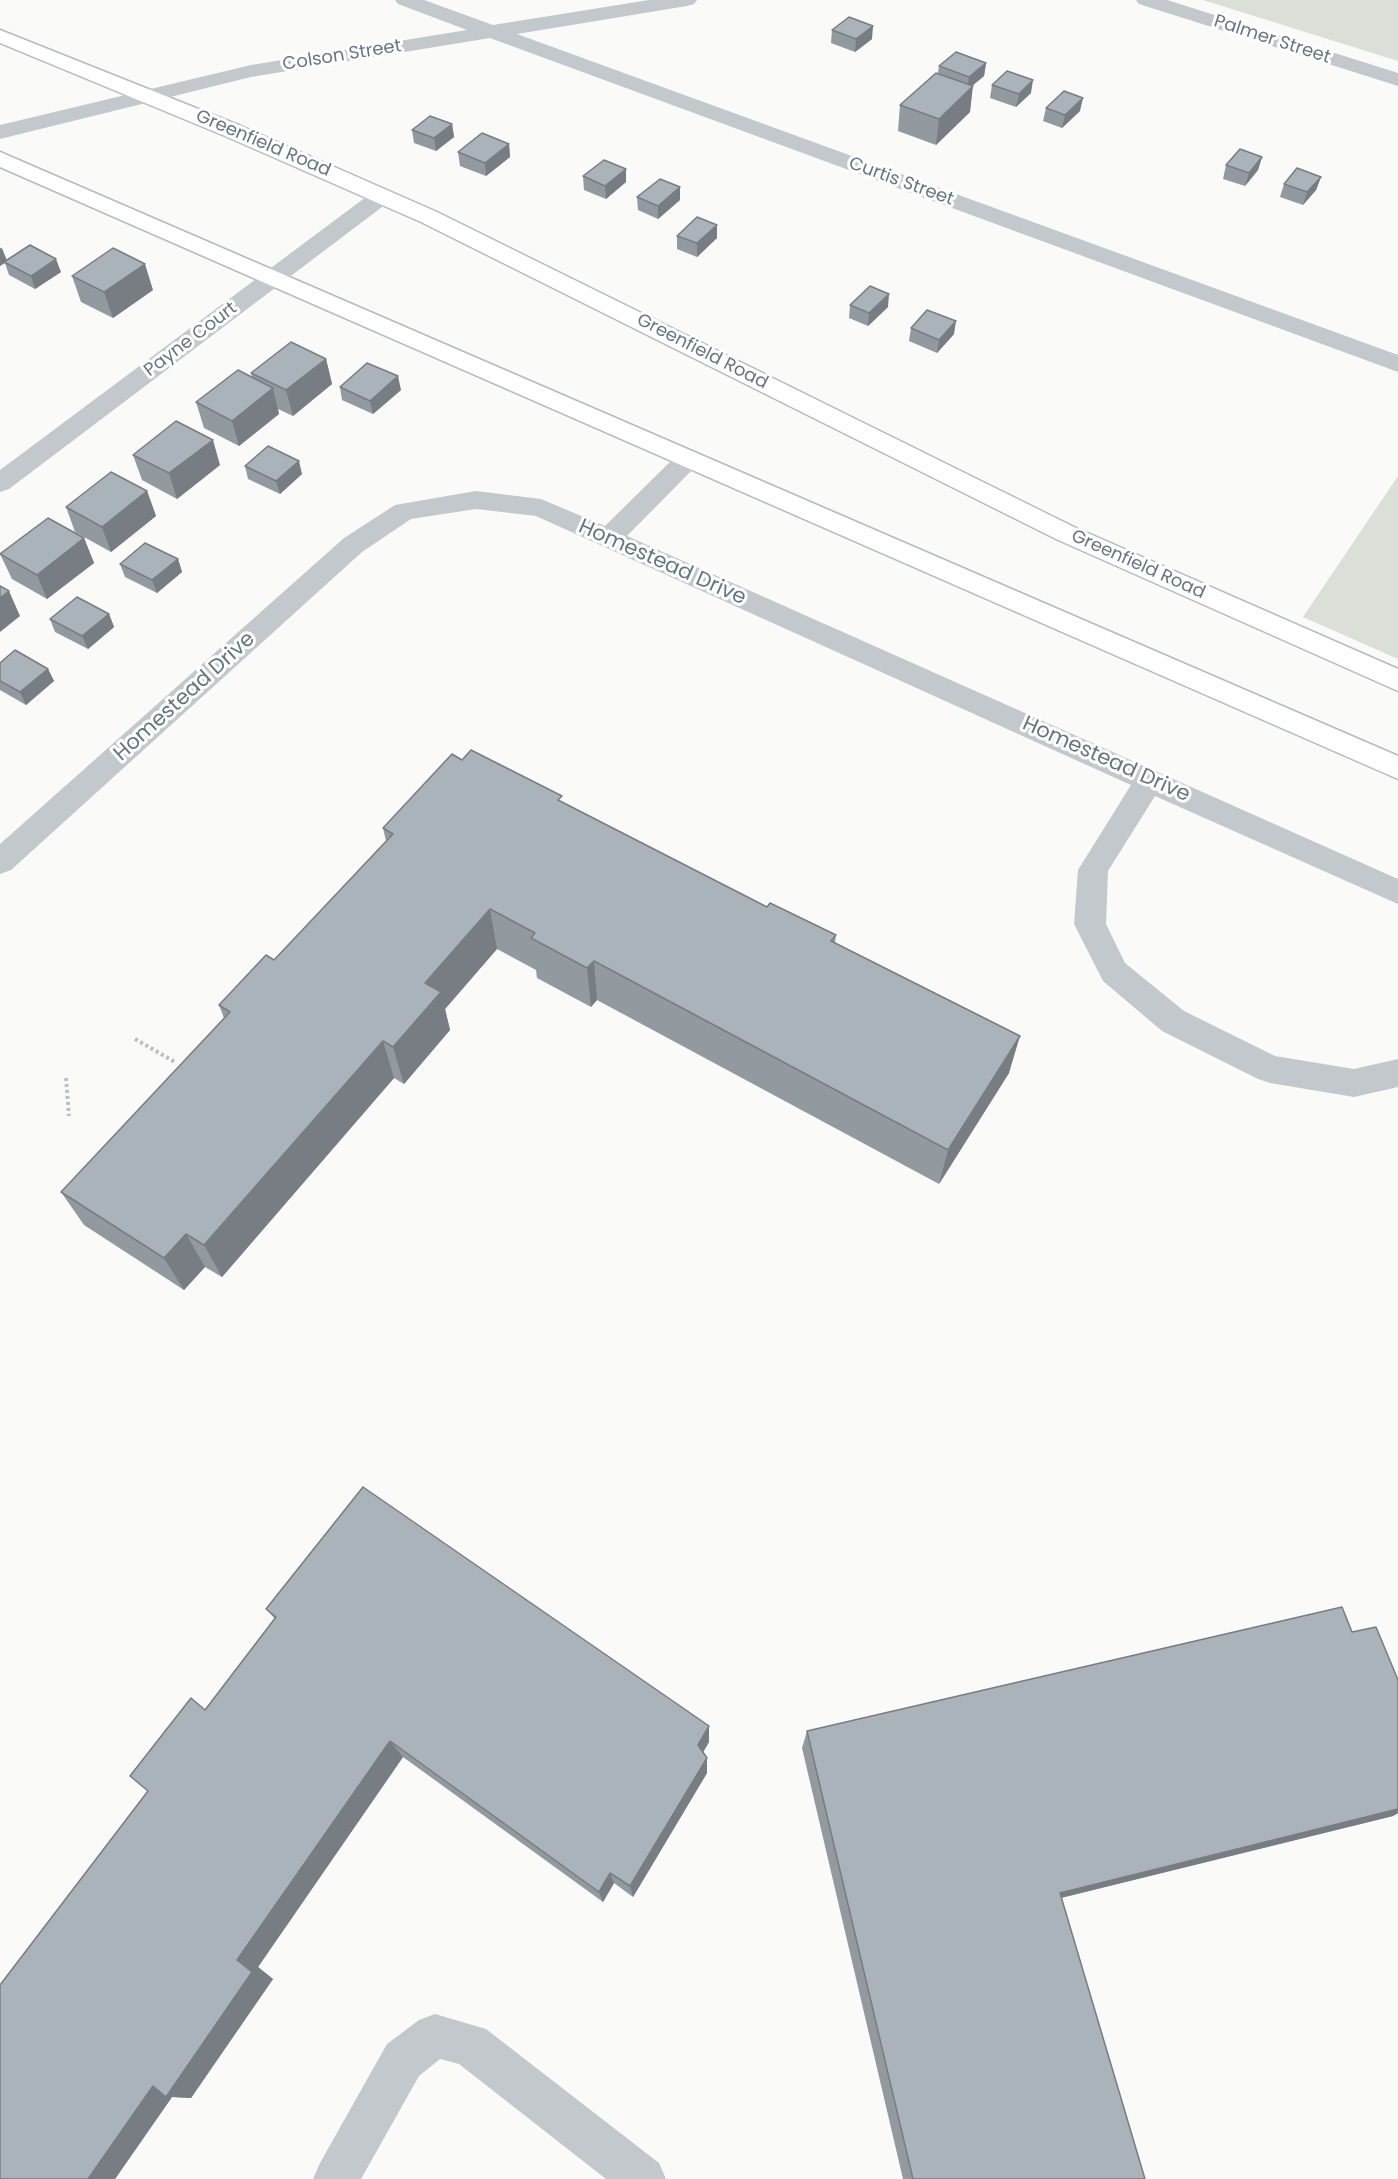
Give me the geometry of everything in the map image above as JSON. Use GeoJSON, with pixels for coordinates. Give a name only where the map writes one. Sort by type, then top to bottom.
{"type":"FeatureCollection","features":[{"type":"Feature","properties":{"kind":"main road","name":"Greenfield Road"},"geometry":{"type":"LineString","coordinates":[[0,36],[149,96],[382,196],[642,322],[1065,533],[1398,681]]}},
{"type":"Feature","properties":{"kind":"main road"},"geometry":{"type":"LineString","coordinates":[[0,159],[1398,768]]}},
{"type":"Feature","properties":{"kind":"street","name":"Curtis Street"},"geometry":{"type":"LineString","coordinates":[[405,0],[1398,363]]}},
{"type":"Feature","properties":{"kind":"street","name":"Colson Street"},"geometry":{"type":"LineString","coordinates":[[0,132],[251,71],[687,0]]}},
{"type":"Feature","properties":{"kind":"street","name":"Palmer Street"},"geometry":{"type":"LineString","coordinates":[[1146,0],[1398,80]]}},
{"type":"Feature","properties":{"kind":"street","name":"Payne Court"},"geometry":{"type":"LineString","coordinates":[[0,483],[382,196]]}},
{"type":"Feature","properties":{"kind":"street"},"geometry":{"type":"LineString","coordinates":[[608,539],[688,459]]}},
{"type":"Feature","properties":{"kind":"street","name":"Homestead Drive"},"geometry":{"type":"LineString","coordinates":[[0,862],[353,545],[404,511],[477,500],[541,508],[1398,892]]}},
{"type":"Feature","properties":{"kind":"street"},"geometry":{"type":"LineString","coordinates":[[1150,780],[1093,870],[1090,924],[1114,972],[1173,1021],[1270,1069],[1354,1083],[1398,1073]]}},
{"type":"Feature","properties":{"kind":"street"},"geometry":{"type":"LineString","coordinates":[[336,2179],[403,2060],[435,2036],[470,2046],[643,2179]]}},
{"type":"Feature","properties":{"kind":"path"},"geometry":{"type":"LineString","coordinates":[[135,1039],[175,1062]]}},
{"type":"Feature","properties":{"kind":"path"},"geometry":{"type":"LineString","coordinates":[[66,1078],[69,1116]]}},
{"type":"Feature","properties":{"kind":"shaded area"},"geometry":{"type":"Polygon","coordinates":[[[1203,0],[1398,0],[1398,61],[1203,0]]]}},
{"type":"Feature","properties":{"kind":"shaded area"},"geometry":{"type":"Polygon","coordinates":[[[1398,476],[1398,659],[1303,617],[1398,476]]]}},
{"type":"Feature","properties":{"kind":"building"},"geometry":{"type":"Polygon","coordinates":[[[849,17],[873,26],[856,39],[832,30],[849,17]]]}},
{"type":"Feature","properties":{"kind":"building"},"geometry":{"type":"Polygon","coordinates":[[[956,52],[986,63],[969,77],[939,66],[956,52]]]}},
{"type":"Feature","properties":{"kind":"building"},"geometry":{"type":"Polygon","coordinates":[[[1007,71],[1033,80],[1019,94],[992,85],[1007,71]]]}},
{"type":"Feature","properties":{"kind":"building"},"geometry":{"type":"Polygon","coordinates":[[[936,73],[973,86],[939,119],[900,105],[936,73]]]}},
{"type":"Feature","properties":{"kind":"building"},"geometry":{"type":"Polygon","coordinates":[[[1064,91],[1083,98],[1065,115],[1046,108],[1064,91]]]}},
{"type":"Feature","properties":{"kind":"building"},"geometry":{"type":"Polygon","coordinates":[[[430,116],[452,124],[434,138],[412,130],[430,116]]]}},
{"type":"Feature","properties":{"kind":"building"},"geometry":{"type":"Polygon","coordinates":[[[482,133],[509,144],[485,163],[458,152],[482,133]]]}},
{"type":"Feature","properties":{"kind":"building"},"geometry":{"type":"Polygon","coordinates":[[[1240,149],[1262,157],[1249,173],[1226,165],[1240,149]]]}},
{"type":"Feature","properties":{"kind":"building"},"geometry":{"type":"Polygon","coordinates":[[[604,160],[626,169],[605,186],[583,176],[604,160]]]}},
{"type":"Feature","properties":{"kind":"building"},"geometry":{"type":"Polygon","coordinates":[[[1297,168],[1321,177],[1307,192],[1284,184],[1297,168]]]}},
{"type":"Feature","properties":{"kind":"building"},"geometry":{"type":"Polygon","coordinates":[[[660,179],[680,187],[658,206],[637,197],[660,179]]]}},
{"type":"Feature","properties":{"kind":"building"},"geometry":{"type":"Polygon","coordinates":[[[697,217],[717,225],[697,243],[677,236],[697,217]]]}},
{"type":"Feature","properties":{"kind":"building"},"geometry":{"type":"Polygon","coordinates":[[[30,245],[56,259],[31,276],[4,262],[30,245]]]}},
{"type":"Feature","properties":{"kind":"building"},"geometry":{"type":"Polygon","coordinates":[[[113,248],[145,264],[104,292],[72,276],[113,248]]]}},
{"type":"Feature","properties":{"kind":"building"},"geometry":{"type":"Polygon","coordinates":[[[870,286],[889,294],[869,313],[850,305],[870,286]]]}},
{"type":"Feature","properties":{"kind":"building"},"geometry":{"type":"Polygon","coordinates":[[[927,310],[956,321],[939,340],[911,328],[927,310]]]}},
{"type":"Feature","properties":{"kind":"building"},"geometry":{"type":"Polygon","coordinates":[[[291,342],[326,359],[286,390],[251,373],[291,342]]]}},
{"type":"Feature","properties":{"kind":"building"},"geometry":{"type":"Polygon","coordinates":[[[367,363],[398,376],[370,401],[340,387],[367,363]]]}},
{"type":"Feature","properties":{"kind":"building"},"geometry":{"type":"Polygon","coordinates":[[[238,370],[273,388],[232,421],[196,402],[238,370]]]}},
{"type":"Feature","properties":{"kind":"building"},"geometry":{"type":"Polygon","coordinates":[[[176,421],[213,440],[169,473],[133,455],[176,421]]]}},
{"type":"Feature","properties":{"kind":"building"},"geometry":{"type":"Polygon","coordinates":[[[268,446],[299,461],[276,481],[245,466],[268,446]]]}},
{"type":"Feature","properties":{"kind":"building"},"geometry":{"type":"Polygon","coordinates":[[[111,472],[147,491],[102,527],[66,507],[111,472]]]}},
{"type":"Feature","properties":{"kind":"building"},"geometry":{"type":"Polygon","coordinates":[[[48,518],[84,538],[37,575],[0,554],[48,518]]]}},
{"type":"Feature","properties":{"kind":"building"},"geometry":{"type":"Polygon","coordinates":[[[145,543],[178,559],[152,580],[120,564],[145,543]]]}},
{"type":"Feature","properties":{"kind":"building"},"geometry":{"type":"Polygon","coordinates":[[[0,586],[9,591],[0,598],[0,586]]]}},
{"type":"Feature","properties":{"kind":"building"},"geometry":{"type":"Polygon","coordinates":[[[77,597],[109,614],[82,636],[50,619],[77,597]]]}},
{"type":"Feature","properties":{"kind":"building"},"geometry":{"type":"Polygon","coordinates":[[[15,650],[48,669],[20,692],[0,681],[0,663],[15,650]]]}},
{"type":"Feature","properties":{"kind":"building"},"geometry":{"type":"Polygon","coordinates":[[[471,750],[562,796],[558,800],[767,907],[770,903],[836,935],[831,941],[1020,1036],[948,1150],[594,961],[587,968],[531,938],[535,933],[490,909],[425,983],[441,992],[393,1047],[383,1041],[204,1245],[186,1234],[164,1258],[61,1192],[230,1012],[219,1005],[266,955],[274,960],[393,834],[383,828],[452,754],[462,760],[471,750]]]}},
{"type":"Feature","properties":{"kind":"building"},"geometry":{"type":"Polygon","coordinates":[[[363,1487],[709,1726],[698,1745],[707,1758],[630,1886],[610,1873],[599,1892],[390,1741],[237,1960],[252,1972],[166,2097],[153,2086],[88,2179],[0,2179],[0,1985],[148,1791],[130,1776],[191,1698],[205,1710],[276,1617],[266,1609],[363,1487]]]}},
{"type":"Feature","properties":{"kind":"building"},"geometry":{"type":"Polygon","coordinates":[[[1342,1607],[1352,1632],[1376,1627],[1398,1680],[1398,1809],[1060,1893],[1145,2179],[913,2179],[807,1731],[1342,1607]]]}}]}
